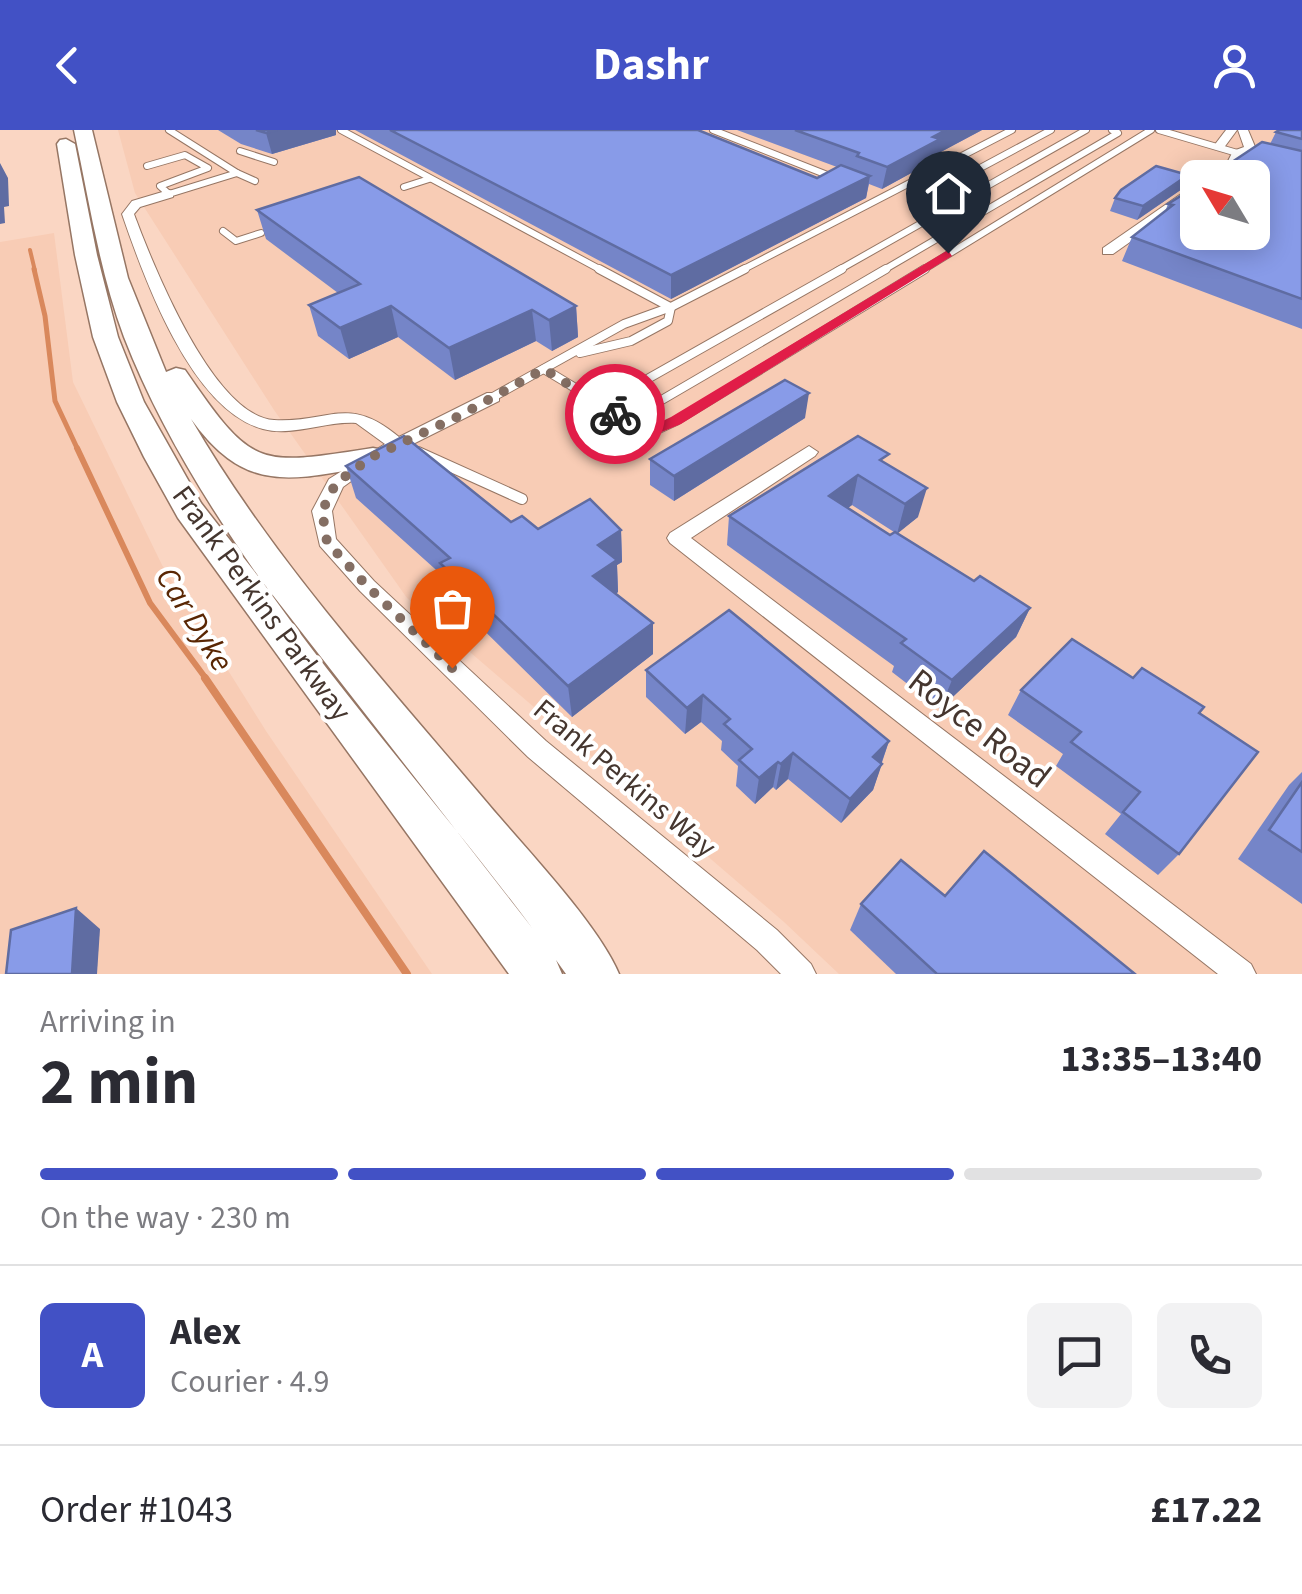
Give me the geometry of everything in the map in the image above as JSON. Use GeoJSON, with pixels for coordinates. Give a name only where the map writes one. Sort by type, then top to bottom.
{"type":"FeatureCollection","features":[{"type":"Feature","properties":{"kind":"highway","name":"Frank Perkins Parkway"},"geometry":{"type":"LineString","coordinates":[[63,130],[85,260],[115,365],[162,463],[189,510],[538,974]]}},
{"type":"Feature","properties":{"kind":"highway","name":"Frank Perkins Parkway"},"geometry":{"type":"LineString","coordinates":[[84,130],[109,257],[146,361],[228,506],[280,581],[542,902],[595,974]]}},
{"type":"Feature","properties":{"kind":"highway"},"geometry":{"type":"LineString","coordinates":[[119,284],[199,413],[238,456],[260,467],[284,471],[385,451]]}},
{"type":"Feature","properties":{"kind":"street"},"geometry":{"type":"LineString","coordinates":[[1218,147],[1232,130]]}},
{"type":"Feature","properties":{"kind":"street"},"geometry":{"type":"LineString","coordinates":[[1234,160],[1237,152],[1250,149],[1243,130]]}},
{"type":"Feature","properties":{"kind":"street"},"geometry":{"type":"LineString","coordinates":[[169,194],[136,204],[128,214],[163,302],[201,368],[238,412],[262,424],[364,419],[385,451]]}},
{"type":"Feature","properties":{"kind":"street"},"geometry":{"type":"LineString","coordinates":[[1108,251],[1180,201]]}},
{"type":"Feature","properties":{"kind":"street","name":"Frank Perkins Way"},"geometry":{"type":"LineString","coordinates":[[493,398],[385,451],[336,483],[322,511],[327,542],[367,586],[537,749],[766,940],[801,974]]}},
{"type":"Feature","properties":{"kind":"street","name":"Royce Road"},"geometry":{"type":"LineString","coordinates":[[809,452],[677,538],[1241,974]]}},
{"type":"Feature","properties":{"kind":"lane"},"geometry":{"type":"LineString","coordinates":[[170,130],[255,181]]}},
{"type":"Feature","properties":{"kind":"lane"},"geometry":{"type":"LineString","coordinates":[[341,130],[671,307]]}},
{"type":"Feature","properties":{"kind":"lane"},"geometry":{"type":"LineString","coordinates":[[713,130],[849,184]]}},
{"type":"Feature","properties":{"kind":"lane"},"geometry":{"type":"LineString","coordinates":[[493,398],[624,324],[671,307],[1012,130]]}},
{"type":"Feature","properties":{"kind":"lane"},"geometry":{"type":"LineString","coordinates":[[943,188],[1051,130]]}},
{"type":"Feature","properties":{"kind":"lane"},"geometry":{"type":"LineString","coordinates":[[578,392],[590,391],[612,399],[1086,130]]}},
{"type":"Feature","properties":{"kind":"lane"},"geometry":{"type":"LineString","coordinates":[[623,417],[648,408],[1118,133],[1112,130]]}},
{"type":"Feature","properties":{"kind":"lane"},"geometry":{"type":"LineString","coordinates":[[544,369],[650,432],[676,420],[1151,130]]}},
{"type":"Feature","properties":{"kind":"lane"},"geometry":{"type":"LineString","coordinates":[[1159,130],[1252,157]]}},
{"type":"Feature","properties":{"kind":"lane"},"geometry":{"type":"LineString","coordinates":[[240,151],[274,162]]}},
{"type":"Feature","properties":{"kind":"lane"},"geometry":{"type":"LineString","coordinates":[[147,166],[188,155],[208,168],[160,186],[169,194],[236,173]]}},
{"type":"Feature","properties":{"kind":"lane"},"geometry":{"type":"LineString","coordinates":[[404,187],[429,179]]}},
{"type":"Feature","properties":{"kind":"lane"},"geometry":{"type":"LineString","coordinates":[[866,190],[883,197]]}},
{"type":"Feature","properties":{"kind":"lane"},"geometry":{"type":"LineString","coordinates":[[224,231],[236,241],[261,233]]}},
{"type":"Feature","properties":{"kind":"lane"},"geometry":{"type":"LineString","coordinates":[[567,356],[631,341],[668,322],[671,307]]}},
{"type":"Feature","properties":{"kind":"lane"},"geometry":{"type":"LineString","coordinates":[[385,451],[522,500]]}},
{"type":"Feature","properties":{"kind":"shaded area"},"geometry":{"type":"Polygon","coordinates":[[[118,130],[1302,130],[1302,974],[839,974],[784,922],[407,598],[274,410],[135,193],[118,130]]]}},
{"type":"Feature","properties":{"kind":"shaded area"},"geometry":{"type":"Polygon","coordinates":[[[54,233],[73,382],[162,565],[266,731],[432,974],[0,974],[0,242],[54,233]]]}},
{"type":"Feature","properties":{"kind":"building"},"geometry":{"type":"Polygon","coordinates":[[[390,130],[698,130],[817,178],[841,165],[870,176],[671,275],[390,130]]]}},
{"type":"Feature","properties":{"kind":"building"},"geometry":{"type":"Polygon","coordinates":[[[795,130],[946,130],[933,137],[940,139],[887,167],[795,130]]]}},
{"type":"Feature","properties":{"kind":"building"},"geometry":{"type":"Polygon","coordinates":[[[1302,130],[1302,139],[1276,132],[1302,130]]]}},
{"type":"Feature","properties":{"kind":"building"},"geometry":{"type":"Polygon","coordinates":[[[1262,142],[1302,151],[1302,299],[1132,237],[1180,196],[1180,250],[1270,250],[1270,160],[1235,160],[1262,142]]]}},
{"type":"Feature","properties":{"kind":"building"},"geometry":{"type":"Polygon","coordinates":[[[1156,166],[1180,173],[1180,181],[1143,206],[1115,198],[1156,166]]]}},
{"type":"Feature","properties":{"kind":"building"},"geometry":{"type":"Polygon","coordinates":[[[359,177],[576,306],[549,320],[532,310],[449,348],[391,306],[340,328],[309,305],[360,284],[257,210],[359,177]]]}},
{"type":"Feature","properties":{"kind":"building"},"geometry":{"type":"Polygon","coordinates":[[[785,380],[809,393],[674,476],[650,459],[785,380]]]}},
{"type":"Feature","properties":{"kind":"building"},"geometry":{"type":"Polygon","coordinates":[[[404,436],[511,522],[522,516],[538,529],[590,499],[621,530],[598,545],[617,560],[593,576],[653,623],[568,686],[440,563],[450,558],[346,466],[404,436]]]}},
{"type":"Feature","properties":{"kind":"building"},"geometry":{"type":"Polygon","coordinates":[[[858,436],[889,454],[880,460],[927,488],[905,504],[858,475],[829,496],[890,535],[895,532],[974,581],[980,576],[1030,608],[952,680],[901,643],[906,639],[729,516],[858,436]]]}},
{"type":"Feature","properties":{"kind":"building"},"geometry":{"type":"Polygon","coordinates":[[[729,610],[889,741],[873,757],[882,764],[850,799],[793,753],[759,778],[739,760],[752,749],[724,724],[730,719],[703,695],[687,708],[646,670],[729,610]]]}},
{"type":"Feature","properties":{"kind":"building"},"geometry":{"type":"Polygon","coordinates":[[[1072,639],[1133,678],[1142,668],[1204,707],[1199,713],[1258,752],[1179,854],[1123,812],[1140,792],[1071,742],[1081,732],[1021,690],[1072,639]]]}},
{"type":"Feature","properties":{"kind":"building"},"geometry":{"type":"Polygon","coordinates":[[[1302,782],[1302,852],[1269,830],[1302,782]]]}},
{"type":"Feature","properties":{"kind":"building"},"geometry":{"type":"Polygon","coordinates":[[[984,851],[1135,974],[937,974],[861,904],[901,860],[945,896],[984,851]]]}},
{"type":"Feature","properties":{"kind":"building"},"geometry":{"type":"Polygon","coordinates":[[[76,908],[72,974],[6,974],[11,930],[76,908]]]}},
{"type":"Feature","properties":{"kind":"waterway","name":"Car Dyke"},"geometry":{"type":"LineString","coordinates":[[30,250],[35,271]]}},
{"type":"Feature","properties":{"kind":"waterway","name":"Car Dyke"},"geometry":{"type":"LineString","coordinates":[[34,269],[45,316],[55,401],[78,450]]}},
{"type":"Feature","properties":{"kind":"waterway","name":"Car Dyke"},"geometry":{"type":"LineString","coordinates":[[77,448],[150,603],[207,680]]}},
{"type":"Feature","properties":{"kind":"waterway","name":"Car Dyke"},"geometry":{"type":"LineString","coordinates":[[205,678],[407,974]]}},
{"type":"Feature","properties":{"kind":"way so far"},"geometry":{"type":"LineString","coordinates":[[452,668],[327,542],[322,511],[336,483],[372,457],[461,415],[544,369],[615,414]]}},
{"type":"Feature","properties":{"kind":"route"},"geometry":{"type":"LineString","coordinates":[[615,414],[650,432],[676,420],[948,253]]}}]}
